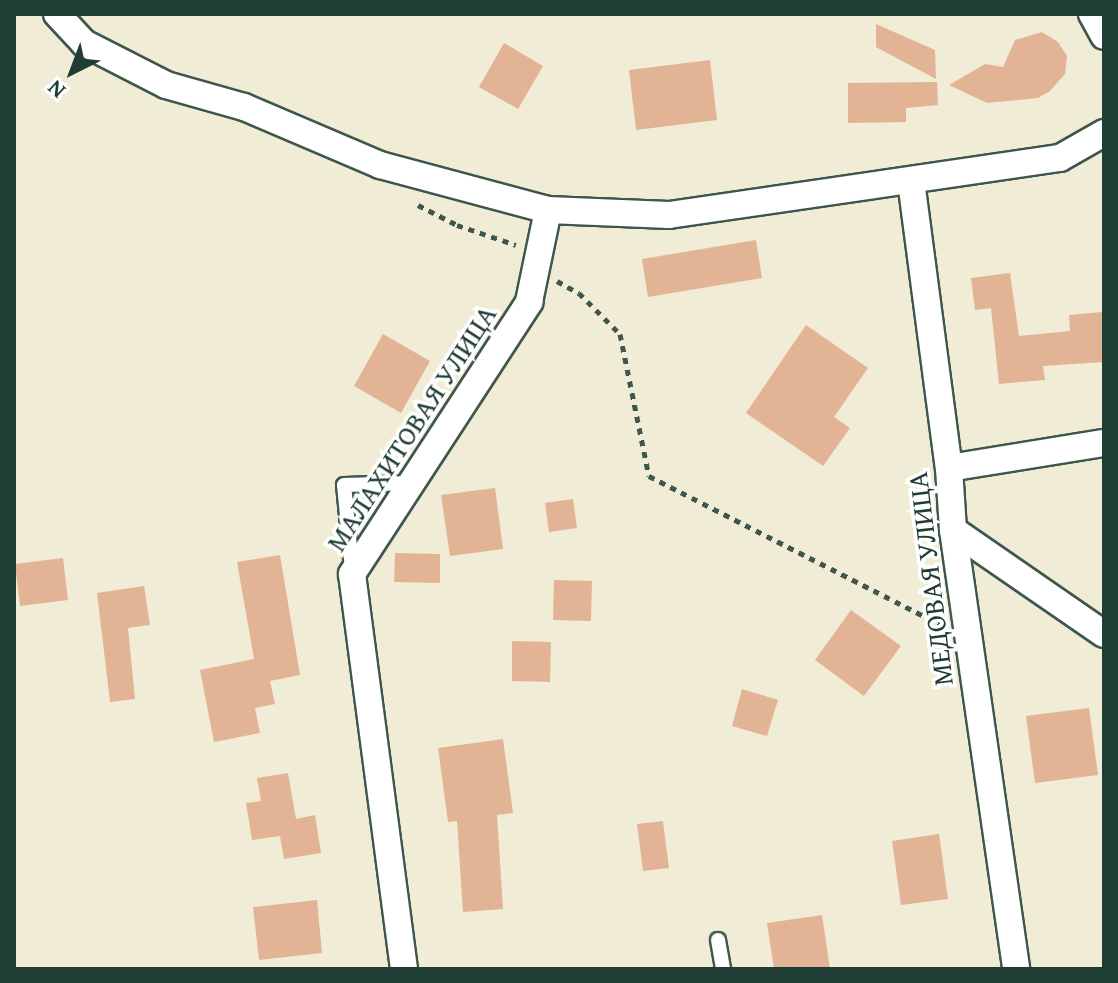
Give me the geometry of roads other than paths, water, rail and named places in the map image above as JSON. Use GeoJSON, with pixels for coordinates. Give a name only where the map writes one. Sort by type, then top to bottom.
{"type":"FeatureCollection","features":[{"type":"Feature","properties":{"kind":"street"},"geometry":{"type":"LineString","coordinates":[[57,14],[84,43],[166,85],[244,107],[380,165],[548,210],[669,215],[1060,158],[1104,133]]}},
{"type":"Feature","properties":{"kind":"street"},"geometry":{"type":"LineString","coordinates":[[1092,14],[1104,36]]}},
{"type":"Feature","properties":{"kind":"street","name":"МЕДОВАЯ УЛИЦА"},"geometry":{"type":"LineString","coordinates":[[911,181],[949,468],[953,530],[1016,969]]}},
{"type":"Feature","properties":{"kind":"street","name":"МАЛАХИТОВАЯ УЛИЦА"},"geometry":{"type":"LineString","coordinates":[[404,969],[352,574],[529,302],[548,210]]}},
{"type":"Feature","properties":{"kind":"street"},"geometry":{"type":"LineString","coordinates":[[949,468],[1104,443]]}},
{"type":"Feature","properties":{"kind":"street"},"geometry":{"type":"LineString","coordinates":[[953,530],[1104,634]]}},
{"type":"Feature","properties":{"kind":"lane"},"geometry":{"type":"LineString","coordinates":[[352,574],[344,485],[411,483]]}},
{"type":"Feature","properties":{"kind":"lane"},"geometry":{"type":"LineString","coordinates":[[718,940],[723,969]]}}]}
